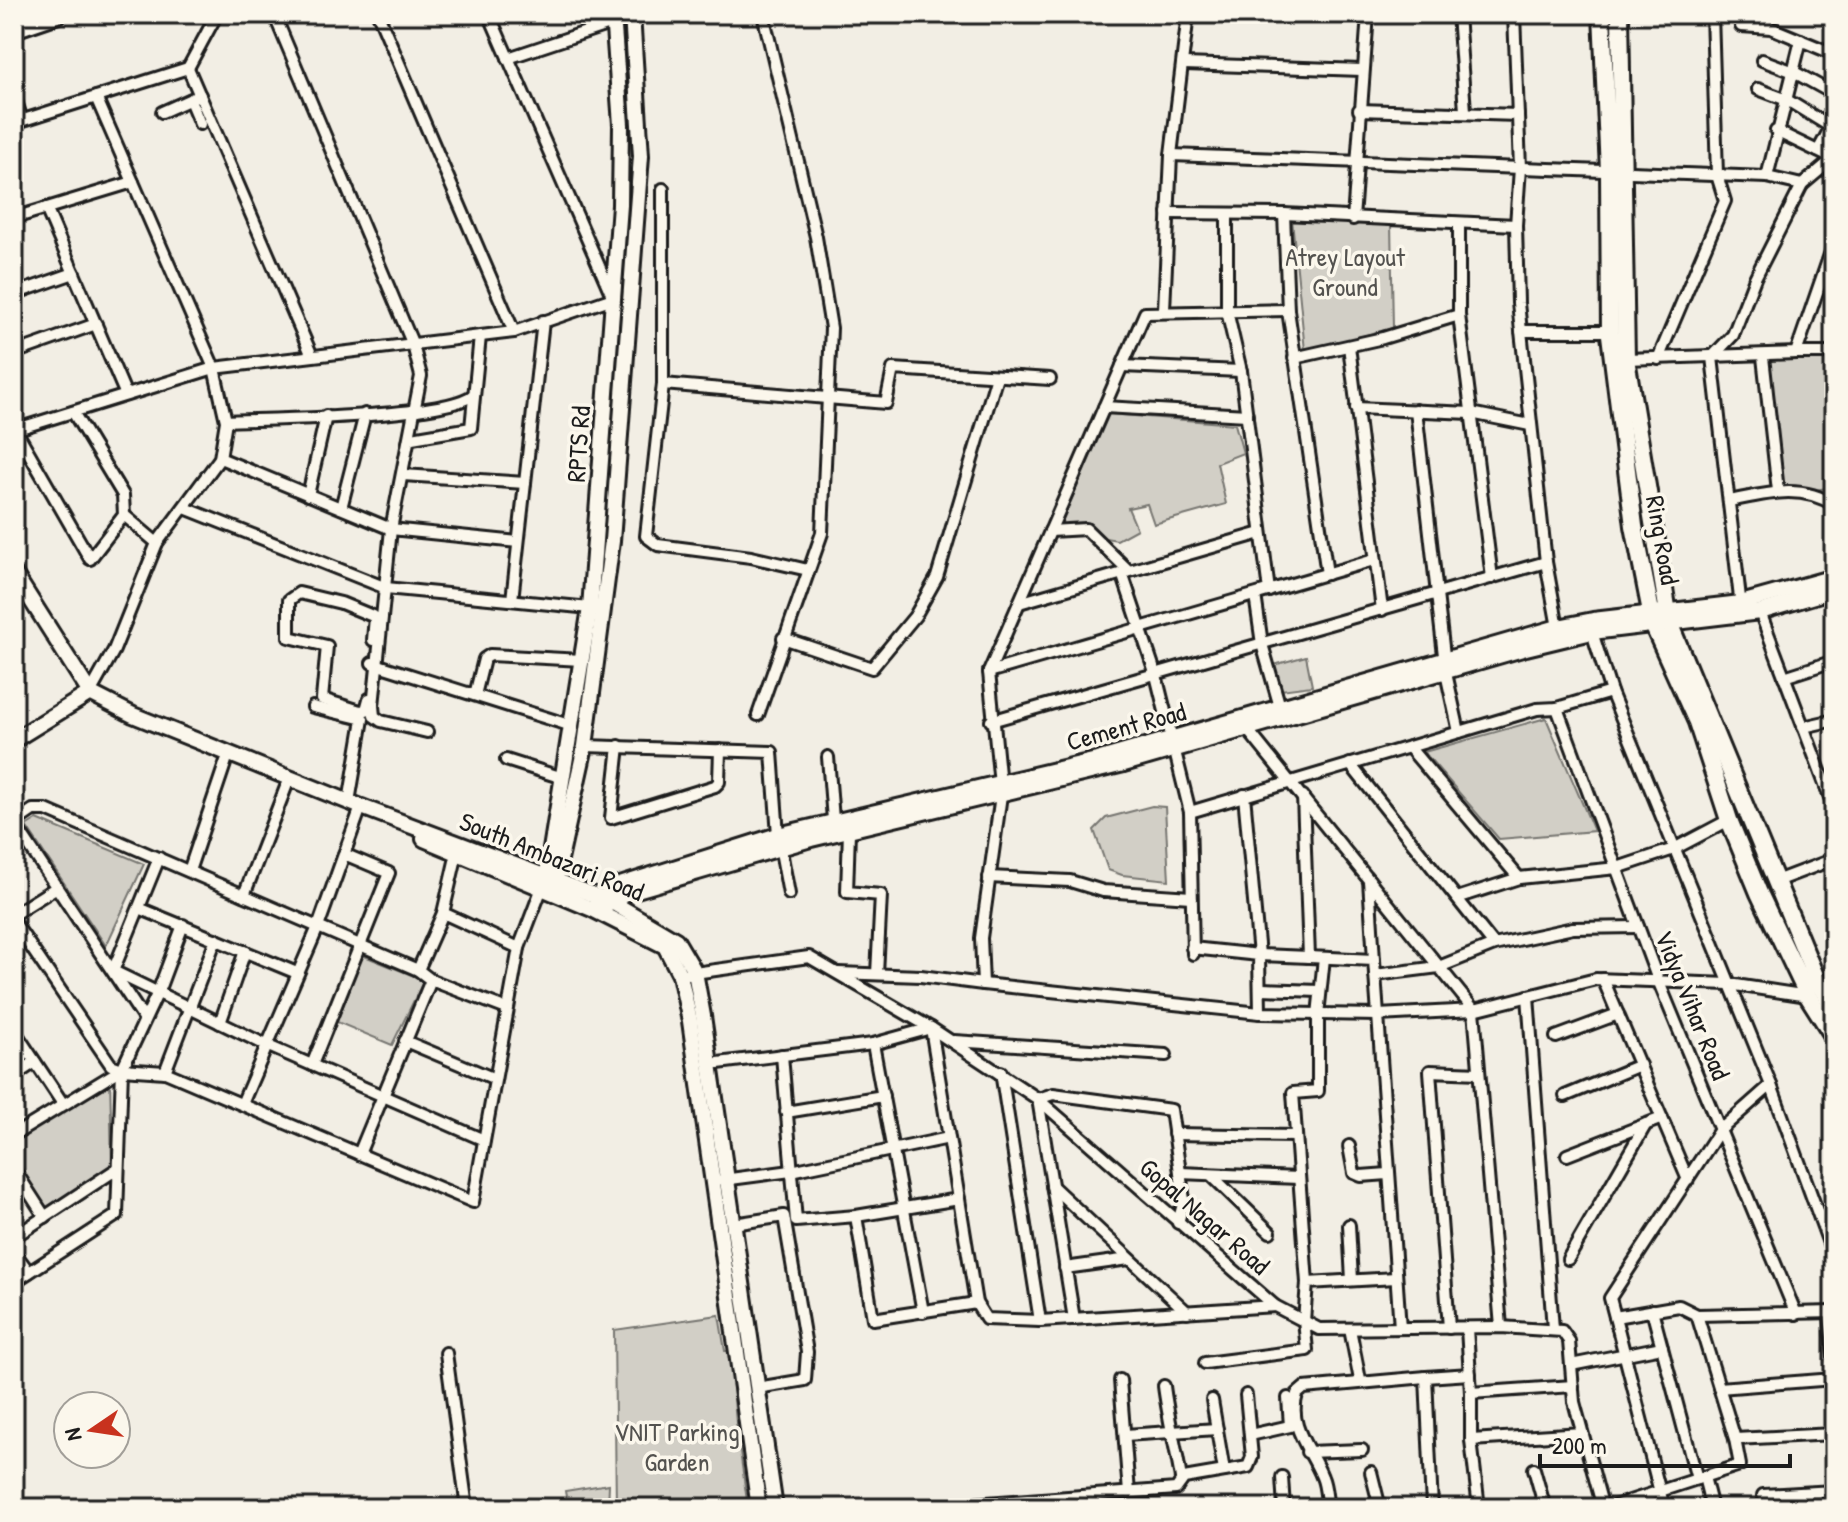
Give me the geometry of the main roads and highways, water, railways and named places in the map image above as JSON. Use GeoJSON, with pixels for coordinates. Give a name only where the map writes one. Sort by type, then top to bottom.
{"type":"FeatureCollection","features":[{"type":"Feature","properties":{"kind":"main road"},"geometry":{"type":"LineString","coordinates":[[14,18],[27,14]]}},
{"type":"Feature","properties":{"kind":"main road"},"geometry":{"type":"LineString","coordinates":[[14,29],[58,14]]}},
{"type":"Feature","properties":{"kind":"main road"},"geometry":{"type":"LineString","coordinates":[[548,880],[585,746],[612,541],[641,156],[632,14]]}},
{"type":"Feature","properties":{"kind":"main road","name":"Ring Road"},"geometry":{"type":"LineString","coordinates":[[1602,14],[1617,172]]}},
{"type":"Feature","properties":{"kind":"main road","name":"Ring Road"},"geometry":{"type":"LineString","coordinates":[[1620,14],[1618,344],[1661,620],[1729,820],[1808,996],[1834,1037]]}},
{"type":"Feature","properties":{"kind":"main road","name":"RPTS Rd"},"geometry":{"type":"LineString","coordinates":[[548,880],[590,608],[613,298],[621,125],[613,18]]}},
{"type":"Feature","properties":{"kind":"main road"},"geometry":{"type":"LineString","coordinates":[[14,573],[86,696]]}},
{"type":"Feature","properties":{"kind":"main road"},"geometry":{"type":"LineString","coordinates":[[1661,620],[1741,608],[1834,577]]}},
{"type":"Feature","properties":{"kind":"main road"},"geometry":{"type":"LineString","coordinates":[[14,588],[86,696]]}},
{"type":"Feature","properties":{"kind":"main road"},"geometry":{"type":"LineString","coordinates":[[1741,608],[1760,612],[1834,590]]}},
{"type":"Feature","properties":{"kind":"main road","name":"Ring Road"},"geometry":{"type":"LineString","coordinates":[[1661,620],[1818,983],[1834,1008]]}},
{"type":"Feature","properties":{"kind":"main road","name":"Cement Road"},"geometry":{"type":"LineString","coordinates":[[1560,634],[1592,632],[1661,620]]}},
{"type":"Feature","properties":{"kind":"main road","name":"Cement Road"},"geometry":{"type":"LineString","coordinates":[[1173,744],[1280,707],[1560,634],[1661,620]]}},
{"type":"Feature","properties":{"kind":"main road","name":"Cement Road"},"geometry":{"type":"LineString","coordinates":[[601,905],[617,886],[779,842],[849,831],[1173,744],[1247,729],[1445,666]]}},
{"type":"Feature","properties":{"kind":"main road"},"geometry":{"type":"LineString","coordinates":[[14,740],[86,696]]}},
{"type":"Feature","properties":{"kind":"main road","name":"South Ambazari Road"},"geometry":{"type":"LineString","coordinates":[[86,696],[286,787],[356,808],[548,880],[676,940],[688,973],[710,1064],[720,1180],[734,1224],[775,1508]]}},
{"type":"Feature","properties":{"kind":"main road","name":"South Ambazari Road"},"geometry":{"type":"LineString","coordinates":[[86,696],[457,853],[548,880]]}},
{"type":"Feature","properties":{"kind":"main road","name":"Cement Road"},"geometry":{"type":"LineString","coordinates":[[779,842],[833,820],[999,790]]}},
{"type":"Feature","properties":{"kind":"main road"},"geometry":{"type":"LineString","coordinates":[[688,973],[720,1180],[759,1508]]}},
{"type":"Feature","properties":{"kind":"park label","name":"Atrey Layout Ground"},"geometry":{"type":"Point","coordinates":[1345,271]}},
{"type":"Feature","properties":{"kind":"park label","name":"VNIT Parking Garden"},"geometry":{"type":"Point","coordinates":[677,1446]}}]}
